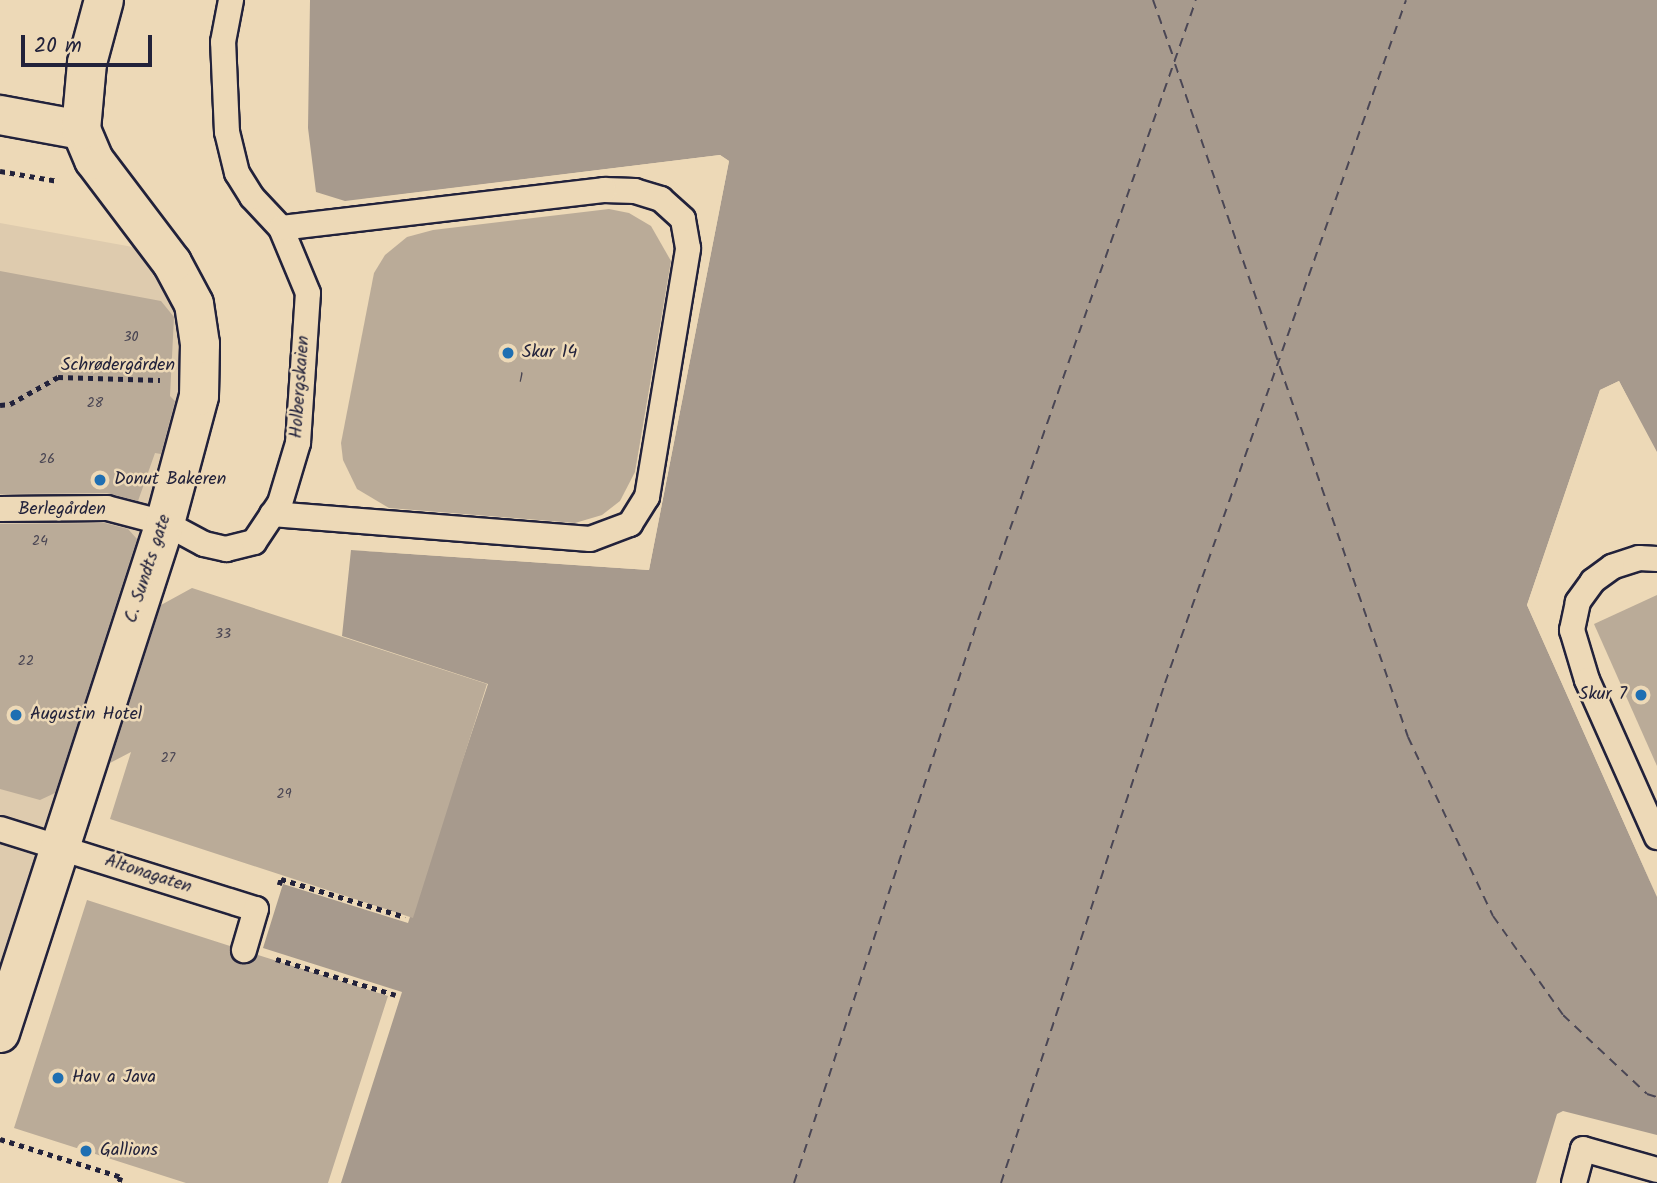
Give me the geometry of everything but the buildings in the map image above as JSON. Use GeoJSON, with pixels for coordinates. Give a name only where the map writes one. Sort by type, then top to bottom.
{"type":"FeatureCollection","features":[{"type":"Feature","properties":{"kind":"main road","name":"C. Sundts gate"},"geometry":{"type":"LineString","coordinates":[[0,1033],[165,523],[200,381],[194,304],[172,263],[94,160],[81,130],[87,62],[104,0]]}},
{"type":"Feature","properties":{"kind":"main road"},"geometry":{"type":"LineString","coordinates":[[0,115],[81,130]]}},
{"type":"Feature","properties":{"kind":"lane"},"geometry":{"type":"LineString","coordinates":[[231,0],[223,42],[227,132],[237,173],[252,197],[281,228],[604,190],[635,191],[661,199],[682,219],[688,248],[647,497],[629,524],[590,539],[272,513]]}},
{"type":"Feature","properties":{"kind":"lane","name":"Holbergskaien"},"geometry":{"type":"LineString","coordinates":[[165,523],[204,544],[226,549],[254,542],[272,513],[298,443],[308,293],[281,228]]}},
{"type":"Feature","properties":{"kind":"lane","name":"Berlegården"},"geometry":{"type":"LineString","coordinates":[[0,509],[107,508],[165,523]]}},
{"type":"Feature","properties":{"kind":"lane"},"geometry":{"type":"LineString","coordinates":[[1657,559],[1639,558],[1612,567],[1593,581],[1577,602],[1572,630],[1587,680],[1657,837]]}},
{"type":"Feature","properties":{"kind":"lane","name":"Altonagaten"},"geometry":{"type":"LineString","coordinates":[[0,829],[256,909],[253,952]]}},
{"type":"Feature","properties":{"kind":"lane"},"geometry":{"type":"LineString","coordinates":[[1574,1183],[1583,1149],[1657,1170]]}},
{"type":"Feature","properties":{"kind":"path","name":"Schrødergården"},"geometry":{"type":"LineString","coordinates":[[0,405],[10,404],[58,377],[200,381]]}},
{"type":"Feature","properties":{"kind":"path"},"geometry":{"type":"LineString","coordinates":[[277,891],[281,880],[405,917]]}},
{"type":"Feature","properties":{"kind":"path"},"geometry":{"type":"LineString","coordinates":[[253,952],[396,995]]}},
{"type":"Feature","properties":{"kind":"path"},"geometry":{"type":"LineString","coordinates":[[0,1139],[121,1177],[119,1183]]}},
{"type":"Feature","properties":{"kind":"shaded area"},"geometry":{"type":"Polygon","coordinates":[[[310,0],[1657,0],[1657,452],[1619,381],[1600,390],[1527,605],[1657,897],[1657,1135],[1563,1111],[1557,1114],[1536,1183],[341,1183],[402,992],[263,948],[283,884],[408,923],[488,684],[342,636],[351,550],[649,570],[729,161],[720,155],[345,201],[316,192],[308,128],[310,0]]]}},
{"type":"Feature","properties":{"kind":"shaded area"},"geometry":{"type":"Polygon","coordinates":[[[0,223],[166,253],[204,336],[0,997],[0,223]]]}},
{"type":"Feature","properties":{"kind":"pier"},"geometry":{"type":"Polygon","coordinates":[[[720,155],[729,161],[649,570],[351,550],[646,566],[725,163],[719,158],[365,202],[365,199],[720,155]]]}},
{"type":"Feature","properties":{"kind":"pier"},"geometry":{"type":"Polygon","coordinates":[[[1619,381],[1657,455],[1617,385],[1603,392],[1531,605],[1657,897],[1527,605],[1600,390],[1619,381]]]}},
{"type":"Feature","properties":{"kind":"ferry route"},"geometry":{"type":"LineString","coordinates":[[1153,0],[1174,59]]}},
{"type":"Feature","properties":{"kind":"ferry route"},"geometry":{"type":"LineString","coordinates":[[794,1183],[978,620],[1196,0]]}},
{"type":"Feature","properties":{"kind":"ferry route"},"geometry":{"type":"LineString","coordinates":[[1001,1183],[1165,683],[1406,0]]}},
{"type":"Feature","properties":{"kind":"ferry route"},"geometry":{"type":"LineString","coordinates":[[1175,64],[1408,737],[1493,916],[1563,1015],[1647,1094],[1657,1097]]}},
{"type":"Feature","properties":{"kind":"place","name":"Skur 14"},"geometry":{"type":"Point","coordinates":[508,353]}},
{"type":"Feature","properties":{"kind":"place","name":"Donut Bakeren"},"geometry":{"type":"Point","coordinates":[100,480]}},
{"type":"Feature","properties":{"kind":"place","name":"Skur 7"},"geometry":{"type":"Point","coordinates":[1641,695]}},
{"type":"Feature","properties":{"kind":"place","name":"Augustin Hotel"},"geometry":{"type":"Point","coordinates":[16,715]}},
{"type":"Feature","properties":{"kind":"place","name":"Hav a Java"},"geometry":{"type":"Point","coordinates":[58,1078]}},
{"type":"Feature","properties":{"kind":"place","name":"Gallions"},"geometry":{"type":"Point","coordinates":[86,1151]}}]}
